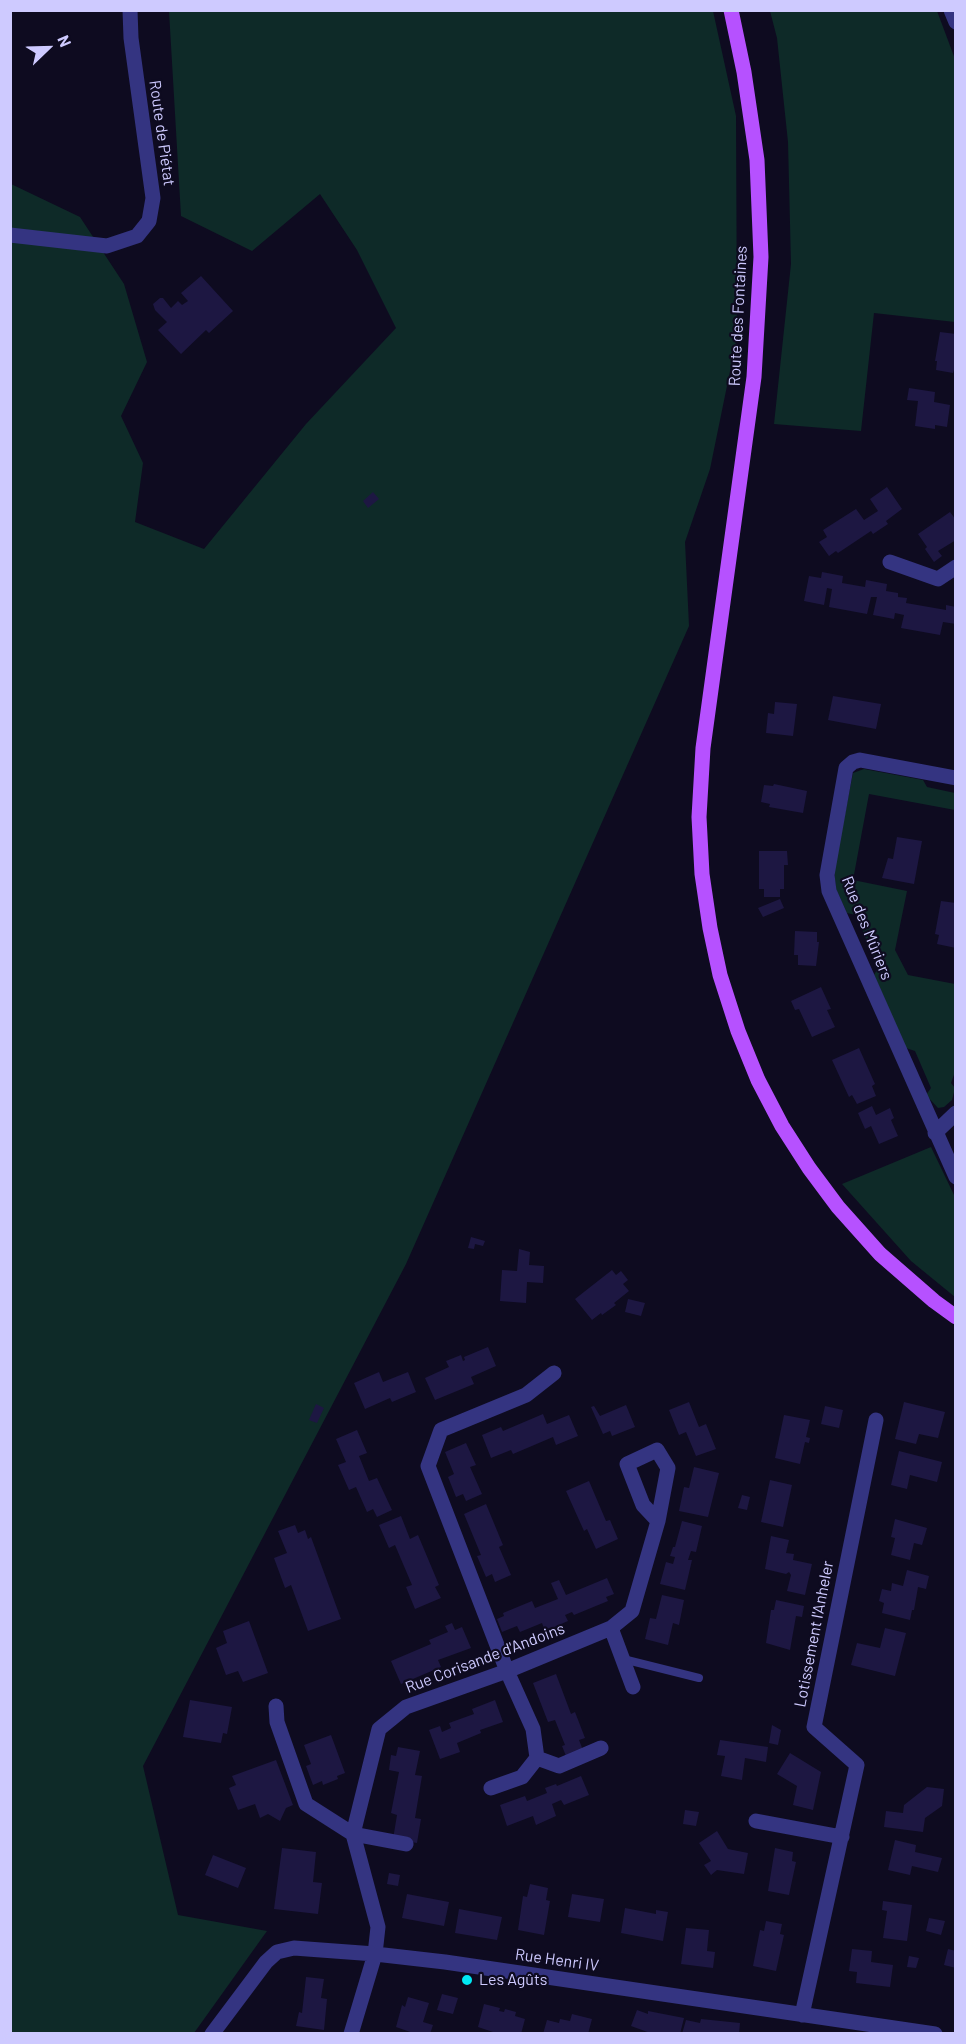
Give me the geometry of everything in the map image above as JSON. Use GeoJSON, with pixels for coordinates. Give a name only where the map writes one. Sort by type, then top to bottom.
{"type":"FeatureCollection","features":[{"type":"Feature","properties":{"kind":"main road","name":"Route des Fontaines"},"geometry":{"type":"LineString","coordinates":[[731,10],[744,72],[757,160],[761,257],[754,377],[703,748],[699,817],[702,874],[710,928],[720,975],[738,1031],[758,1080],[782,1126],[838,1208],[880,1254],[956,1317]]}},
{"type":"Feature","properties":{"kind":"street","name":"Route de Piétat"},"geometry":{"type":"LineString","coordinates":[[10,235],[107,246],[137,236],[149,221],[153,198],[131,38],[130,10]]}},
{"type":"Feature","properties":{"kind":"street"},"geometry":{"type":"LineString","coordinates":[[951,10],[956,22]]}},
{"type":"Feature","properties":{"kind":"street"},"geometry":{"type":"LineString","coordinates":[[890,562],[938,579],[956,567]]}},
{"type":"Feature","properties":{"kind":"street","name":"Rue des Mûriers"},"geometry":{"type":"LineString","coordinates":[[956,778],[860,760],[853,762],[846,768],[827,875],[830,891],[956,1178]]}},
{"type":"Feature","properties":{"kind":"street"},"geometry":{"type":"LineString","coordinates":[[935,1133],[956,1113]]}},
{"type":"Feature","properties":{"kind":"street"},"geometry":{"type":"LineString","coordinates":[[490,1788],[522,1777],[537,1758],[533,1730],[507,1671],[428,1466],[441,1430],[526,1395],[554,1373]]}},
{"type":"Feature","properties":{"kind":"street","name":"Lotissement l'Anheler"},"geometry":{"type":"LineString","coordinates":[[802,2015],[857,1765],[814,1727],[876,1420]]}},
{"type":"Feature","properties":{"kind":"street","name":"Rue Corisande d'Andoins"},"geometry":{"type":"LineString","coordinates":[[352,1834],[379,1729],[406,1707],[507,1671],[611,1628],[632,1611],[658,1521]]}},
{"type":"Feature","properties":{"kind":"street"},"geometry":{"type":"LineString","coordinates":[[611,1628],[633,1687]]}},
{"type":"Feature","properties":{"kind":"street"},"geometry":{"type":"LineString","coordinates":[[276,1706],[278,1722],[306,1804],[352,1834],[406,1844]]}},
{"type":"Feature","properties":{"kind":"street"},"geometry":{"type":"LineString","coordinates":[[537,1758],[559,1766],[601,1748]]}},
{"type":"Feature","properties":{"kind":"street"},"geometry":{"type":"LineString","coordinates":[[756,1821],[842,1837]]}},
{"type":"Feature","properties":{"kind":"street"},"geometry":{"type":"LineString","coordinates":[[351,2034],[375,1954],[378,1927],[352,1834]]}},
{"type":"Feature","properties":{"kind":"street","name":"Rue Henri IV"},"geometry":{"type":"LineString","coordinates":[[212,2034],[266,1962],[277,1952],[294,1948],[375,1954],[466,1965],[935,2034]]}},
{"type":"Feature","properties":{"kind":"lane"},"geometry":{"type":"LineString","coordinates":[[622,1659],[699,1678]]}},
{"type":"Feature","properties":{"kind":"green space"},"geometry":{"type":"Polygon","coordinates":[[[169,11],[713,11],[736,116],[737,337],[710,469],[685,542],[689,626],[406,1264],[143,1766],[178,1915],[267,1931],[194,2033],[11,2033],[11,184],[80,217],[124,284],[147,362],[121,416],[143,463],[135,522],[204,549],[306,424],[396,328],[357,250],[320,194],[252,251],[181,216],[169,11]]]}},
{"type":"Feature","properties":{"kind":"green space"},"geometry":{"type":"Polygon","coordinates":[[[770,11],[937,11],[955,59],[955,322],[874,313],[861,431],[774,424],[791,264],[788,142],[777,38],[770,11]]]}},
{"type":"Feature","properties":{"kind":"green space"},"geometry":{"type":"Polygon","coordinates":[[[864,769],[923,780],[927,787],[955,793],[955,810],[869,794],[853,880],[907,891],[895,950],[908,975],[955,984],[956,1069],[951,1083],[955,1088],[952,1100],[944,1107],[938,1108],[926,1095],[931,1088],[915,1051],[906,1048],[874,975],[878,968],[856,915],[847,913],[836,889],[834,870],[853,773],[864,769]]]}},
{"type":"Feature","properties":{"kind":"green space"},"geometry":{"type":"Polygon","coordinates":[[[931,1147],[955,1197],[955,1297],[911,1261],[842,1184],[931,1147]]]}},
{"type":"Feature","properties":{"kind":"building"},"geometry":{"type":"Polygon","coordinates":[[[201,276],[233,311],[209,333],[206,330],[181,354],[158,330],[167,322],[155,310],[153,304],[163,298],[171,308],[178,301],[182,305],[188,301],[181,293],[201,276]]]}},
{"type":"Feature","properties":{"kind":"building"},"geometry":{"type":"Polygon","coordinates":[[[940,332],[956,334],[956,364],[953,373],[936,370],[937,361],[935,361],[940,332]]]}},
{"type":"Feature","properties":{"kind":"building"},"geometry":{"type":"Polygon","coordinates":[[[909,388],[935,392],[934,402],[950,405],[947,427],[935,425],[935,429],[915,426],[918,401],[907,400],[909,388]]]}},
{"type":"Feature","properties":{"kind":"building"},"geometry":{"type":"Polygon","coordinates":[[[887,487],[902,509],[886,521],[888,524],[873,534],[871,531],[838,553],[836,551],[829,556],[819,542],[827,537],[823,530],[856,509],[864,520],[878,511],[870,499],[887,487]]]}},
{"type":"Feature","properties":{"kind":"building"},"geometry":{"type":"Polygon","coordinates":[[[373,492],[379,499],[368,508],[363,501],[373,492]]]}},
{"type":"Feature","properties":{"kind":"building"},"geometry":{"type":"Polygon","coordinates":[[[950,512],[956,520],[956,540],[938,551],[942,556],[934,562],[918,534],[950,512]]]}},
{"type":"Feature","properties":{"kind":"building"},"geometry":{"type":"Polygon","coordinates":[[[822,572],[843,576],[842,583],[865,587],[866,580],[887,584],[886,591],[898,593],[898,597],[907,598],[906,603],[946,610],[946,605],[956,607],[956,624],[943,622],[940,635],[901,628],[904,615],[895,613],[894,619],[873,615],[877,597],[871,597],[867,614],[829,607],[832,589],[827,588],[824,605],[804,601],[809,576],[821,578],[822,572]]]}},
{"type":"Feature","properties":{"kind":"building"},"geometry":{"type":"Polygon","coordinates":[[[833,696],[881,704],[876,729],[828,720],[833,696]]]}},
{"type":"Feature","properties":{"kind":"building"},"geometry":{"type":"Polygon","coordinates":[[[775,702],[797,704],[793,736],[766,733],[768,713],[774,714],[775,702]]]}},
{"type":"Feature","properties":{"kind":"building"},"geometry":{"type":"Polygon","coordinates":[[[774,784],[807,791],[803,813],[769,807],[770,804],[761,802],[764,785],[773,786],[774,784]]]}},
{"type":"Feature","properties":{"kind":"building"},"geometry":{"type":"Polygon","coordinates":[[[897,837],[922,841],[914,884],[882,878],[888,858],[893,859],[897,837]]]}},
{"type":"Feature","properties":{"kind":"building"},"geometry":{"type":"Polygon","coordinates":[[[759,851],[787,851],[788,865],[784,865],[784,889],[780,889],[780,897],[764,897],[764,889],[759,889],[759,851]]]}},
{"type":"Feature","properties":{"kind":"building"},"geometry":{"type":"Polygon","coordinates":[[[780,899],[784,908],[763,917],[758,908],[780,899]]]}},
{"type":"Feature","properties":{"kind":"building"},"geometry":{"type":"Polygon","coordinates":[[[941,901],[956,903],[956,948],[937,944],[939,935],[935,934],[941,901]]]}},
{"type":"Feature","properties":{"kind":"building"},"geometry":{"type":"Polygon","coordinates":[[[795,931],[817,932],[817,942],[819,942],[816,966],[798,965],[798,955],[794,955],[795,931]]]}},
{"type":"Feature","properties":{"kind":"building"},"geometry":{"type":"Polygon","coordinates":[[[821,987],[831,1009],[827,1010],[835,1027],[812,1037],[799,1009],[795,1010],[791,1001],[821,987]]]}},
{"type":"Feature","properties":{"kind":"building"},"geometry":{"type":"Polygon","coordinates":[[[859,1048],[875,1084],[872,1086],[876,1096],[857,1104],[852,1095],[849,1097],[832,1060],[859,1048]]]}},
{"type":"Feature","properties":{"kind":"building"},"geometry":{"type":"Polygon","coordinates":[[[872,1106],[876,1115],[890,1108],[894,1118],[891,1120],[898,1136],[879,1144],[871,1126],[865,1129],[858,1113],[872,1106]]]}},
{"type":"Feature","properties":{"kind":"building"},"geometry":{"type":"Polygon","coordinates":[[[471,1237],[485,1241],[483,1246],[475,1244],[474,1249],[468,1248],[471,1237]]]}},
{"type":"Feature","properties":{"kind":"building"},"geometry":{"type":"Polygon","coordinates":[[[519,1249],[530,1252],[529,1265],[544,1266],[543,1283],[527,1282],[526,1303],[500,1301],[502,1270],[517,1271],[519,1249]]]}},
{"type":"Feature","properties":{"kind":"building"},"geometry":{"type":"Polygon","coordinates":[[[612,1270],[616,1275],[621,1271],[628,1280],[623,1284],[629,1291],[614,1303],[616,1305],[592,1320],[575,1299],[612,1270]]]}},
{"type":"Feature","properties":{"kind":"building"},"geometry":{"type":"Polygon","coordinates":[[[628,1299],[645,1303],[641,1316],[625,1312],[628,1299]]]}},
{"type":"Feature","properties":{"kind":"building"},"geometry":{"type":"Polygon","coordinates":[[[488,1347],[496,1366],[471,1377],[474,1384],[435,1400],[425,1378],[449,1367],[446,1361],[461,1355],[463,1361],[464,1357],[488,1347]]]}},
{"type":"Feature","properties":{"kind":"building"},"geometry":{"type":"Polygon","coordinates":[[[379,1372],[383,1382],[408,1372],[416,1392],[392,1402],[390,1398],[365,1409],[354,1383],[379,1372]]]}},
{"type":"Feature","properties":{"kind":"building"},"geometry":{"type":"Polygon","coordinates":[[[689,1402],[699,1427],[706,1424],[716,1449],[696,1456],[686,1432],[679,1435],[669,1410],[689,1402]]]}},
{"type":"Feature","properties":{"kind":"building"},"geometry":{"type":"Polygon","coordinates":[[[904,1402],[945,1412],[938,1438],[919,1434],[916,1444],[895,1439],[904,1402]]]}},
{"type":"Feature","properties":{"kind":"building"},"geometry":{"type":"Polygon","coordinates":[[[316,1404],[324,1408],[317,1423],[309,1420],[316,1404]]]}},
{"type":"Feature","properties":{"kind":"building"},"geometry":{"type":"Polygon","coordinates":[[[626,1405],[635,1427],[612,1436],[610,1431],[603,1434],[591,1407],[594,1406],[600,1416],[626,1405]]]}},
{"type":"Feature","properties":{"kind":"building"},"geometry":{"type":"Polygon","coordinates":[[[825,1406],[843,1410],[839,1428],[821,1424],[825,1406]]]}},
{"type":"Feature","properties":{"kind":"building"},"geometry":{"type":"Polygon","coordinates":[[[543,1414],[547,1424],[569,1415],[578,1436],[556,1445],[553,1437],[513,1454],[511,1450],[491,1458],[482,1435],[501,1427],[503,1431],[543,1414]]]}},
{"type":"Feature","properties":{"kind":"building"},"geometry":{"type":"Polygon","coordinates":[[[784,1415],[810,1420],[806,1437],[810,1438],[809,1443],[805,1442],[800,1464],[775,1458],[784,1415]]]}},
{"type":"Feature","properties":{"kind":"building"},"geometry":{"type":"Polygon","coordinates":[[[357,1430],[367,1453],[359,1456],[369,1481],[377,1478],[392,1510],[377,1517],[373,1509],[367,1512],[356,1487],[349,1490],[338,1465],[346,1462],[336,1439],[357,1430]]]}},
{"type":"Feature","properties":{"kind":"building"},"geometry":{"type":"Polygon","coordinates":[[[466,1443],[476,1465],[470,1467],[482,1494],[466,1501],[463,1494],[456,1497],[448,1477],[454,1474],[445,1452],[466,1443]]]}},
{"type":"Feature","properties":{"kind":"building"},"geometry":{"type":"Polygon","coordinates":[[[899,1451],[942,1462],[937,1482],[910,1475],[907,1489],[891,1485],[899,1451]]]}},
{"type":"Feature","properties":{"kind":"building"},"geometry":{"type":"Polygon","coordinates":[[[694,1467],[719,1473],[708,1517],[679,1511],[684,1487],[689,1488],[694,1467]]]}},
{"type":"Feature","properties":{"kind":"building"},"geometry":{"type":"Polygon","coordinates":[[[770,1480],[792,1485],[783,1527],[761,1522],[770,1480]]]}},
{"type":"Feature","properties":{"kind":"building"},"geometry":{"type":"Polygon","coordinates":[[[589,1481],[606,1521],[610,1520],[618,1539],[596,1549],[587,1529],[584,1531],[566,1491],[589,1481]]]}},
{"type":"Feature","properties":{"kind":"building"},"geometry":{"type":"Polygon","coordinates":[[[742,1495],[750,1497],[747,1510],[738,1508],[742,1495]]]}},
{"type":"Feature","properties":{"kind":"building"},"geometry":{"type":"Polygon","coordinates":[[[486,1504],[503,1545],[499,1547],[511,1575],[495,1582],[492,1574],[486,1577],[477,1556],[481,1555],[464,1514],[486,1504]]]}},
{"type":"Feature","properties":{"kind":"building"},"geometry":{"type":"Polygon","coordinates":[[[401,1516],[410,1539],[418,1535],[439,1585],[435,1587],[441,1598],[415,1609],[406,1587],[412,1585],[395,1545],[389,1548],[379,1525],[401,1516]]]}},
{"type":"Feature","properties":{"kind":"building"},"geometry":{"type":"Polygon","coordinates":[[[895,1519],[927,1528],[922,1545],[914,1543],[910,1560],[891,1555],[895,1538],[891,1537],[895,1519]]]}},
{"type":"Feature","properties":{"kind":"building"},"geometry":{"type":"Polygon","coordinates":[[[682,1521],[702,1526],[696,1552],[691,1551],[688,1560],[692,1560],[685,1590],[660,1584],[666,1562],[673,1564],[675,1557],[670,1556],[675,1547],[682,1521]]]}},
{"type":"Feature","properties":{"kind":"building"},"geometry":{"type":"Polygon","coordinates":[[[295,1525],[298,1533],[305,1530],[308,1539],[311,1537],[341,1619],[308,1631],[291,1585],[285,1588],[274,1558],[287,1553],[278,1531],[295,1525]]]}},
{"type":"Feature","properties":{"kind":"building"},"geometry":{"type":"Polygon","coordinates":[[[771,1536],[789,1540],[786,1553],[794,1554],[793,1560],[812,1564],[805,1595],[787,1591],[791,1575],[789,1572],[786,1574],[765,1569],[771,1536]]]}},
{"type":"Feature","properties":{"kind":"building"},"geometry":{"type":"Polygon","coordinates":[[[907,1570],[929,1576],[926,1589],[918,1587],[910,1620],[882,1613],[884,1603],[879,1601],[882,1589],[891,1591],[892,1583],[903,1586],[907,1570]]]}},
{"type":"Feature","properties":{"kind":"building"},"geometry":{"type":"Polygon","coordinates":[[[607,1578],[614,1594],[606,1597],[608,1601],[574,1615],[572,1612],[565,1615],[568,1621],[545,1631],[542,1623],[520,1632],[517,1626],[502,1632],[497,1619],[504,1616],[503,1613],[532,1601],[535,1608],[558,1599],[551,1583],[559,1580],[566,1595],[607,1578]]]}},
{"type":"Feature","properties":{"kind":"building"},"geometry":{"type":"Polygon","coordinates":[[[662,1595],[684,1600],[679,1625],[673,1623],[668,1645],[645,1639],[650,1618],[656,1619],[662,1595]]]}},
{"type":"Feature","properties":{"kind":"building"},"geometry":{"type":"Polygon","coordinates":[[[776,1600],[804,1606],[802,1617],[796,1616],[790,1650],[766,1643],[771,1610],[774,1610],[776,1600]]]}},
{"type":"Feature","properties":{"kind":"building"},"geometry":{"type":"Polygon","coordinates":[[[249,1621],[268,1673],[243,1682],[238,1671],[226,1675],[216,1648],[227,1643],[223,1631],[249,1621]]]}},
{"type":"Feature","properties":{"kind":"building"},"geometry":{"type":"Polygon","coordinates":[[[452,1623],[455,1630],[462,1627],[471,1648],[438,1660],[441,1667],[401,1684],[391,1661],[431,1644],[429,1640],[448,1632],[445,1626],[452,1623]]]}},
{"type":"Feature","properties":{"kind":"building"},"geometry":{"type":"Polygon","coordinates":[[[885,1628],[906,1633],[895,1676],[851,1665],[857,1643],[880,1648],[885,1628]]]}},
{"type":"Feature","properties":{"kind":"building"},"geometry":{"type":"Polygon","coordinates":[[[556,1674],[571,1714],[575,1712],[585,1738],[579,1740],[583,1750],[566,1756],[562,1746],[565,1745],[555,1720],[548,1722],[533,1683],[556,1674]]]}},
{"type":"Feature","properties":{"kind":"building"},"geometry":{"type":"Polygon","coordinates":[[[190,1700],[232,1707],[227,1734],[223,1733],[221,1743],[183,1737],[190,1700]]]}},
{"type":"Feature","properties":{"kind":"building"},"geometry":{"type":"Polygon","coordinates":[[[495,1700],[503,1722],[480,1730],[481,1733],[457,1743],[460,1752],[440,1759],[429,1730],[440,1726],[442,1732],[451,1728],[449,1723],[474,1714],[472,1709],[495,1700]]]}},
{"type":"Feature","properties":{"kind":"building"},"geometry":{"type":"Polygon","coordinates":[[[772,1725],[781,1730],[778,1745],[769,1743],[772,1725]]]}},
{"type":"Feature","properties":{"kind":"building"},"geometry":{"type":"Polygon","coordinates":[[[331,1735],[345,1773],[337,1776],[338,1779],[323,1785],[322,1781],[313,1785],[306,1766],[311,1764],[304,1745],[331,1735]]]}},
{"type":"Feature","properties":{"kind":"building"},"geometry":{"type":"Polygon","coordinates":[[[720,1740],[768,1747],[766,1762],[745,1758],[742,1780],[721,1776],[725,1756],[717,1755],[720,1740]]]}},
{"type":"Feature","properties":{"kind":"building"},"geometry":{"type":"Polygon","coordinates":[[[398,1747],[420,1751],[415,1775],[422,1776],[415,1818],[421,1819],[417,1843],[393,1839],[397,1815],[391,1813],[399,1772],[389,1770],[391,1755],[396,1756],[398,1747]]]}},
{"type":"Feature","properties":{"kind":"building"},"geometry":{"type":"Polygon","coordinates":[[[790,1753],[821,1772],[813,1810],[793,1805],[797,1786],[777,1774],[790,1753]]]}},
{"type":"Feature","properties":{"kind":"building"},"geometry":{"type":"Polygon","coordinates":[[[276,1760],[293,1805],[286,1808],[280,1821],[268,1814],[260,1818],[255,1804],[238,1810],[229,1788],[236,1785],[232,1776],[276,1760]]]}},
{"type":"Feature","properties":{"kind":"building"},"geometry":{"type":"Polygon","coordinates":[[[581,1776],[589,1795],[564,1805],[561,1800],[552,1804],[556,1816],[536,1825],[533,1816],[507,1826],[500,1805],[525,1796],[527,1801],[547,1793],[545,1788],[556,1784],[557,1786],[581,1776]]]}},
{"type":"Feature","properties":{"kind":"building"},"geometry":{"type":"Polygon","coordinates":[[[927,1787],[944,1789],[942,1806],[925,1818],[923,1832],[884,1827],[886,1811],[903,1813],[904,1805],[927,1787]]]}},
{"type":"Feature","properties":{"kind":"building"},"geometry":{"type":"Polygon","coordinates":[[[685,1810],[699,1812],[696,1826],[683,1824],[685,1810]]]}},
{"type":"Feature","properties":{"kind":"building"},"geometry":{"type":"Polygon","coordinates":[[[717,1831],[728,1849],[748,1853],[744,1874],[717,1870],[711,1875],[704,1865],[711,1861],[699,1843],[717,1831]]]}},
{"type":"Feature","properties":{"kind":"building"},"geometry":{"type":"Polygon","coordinates":[[[895,1840],[916,1845],[915,1852],[942,1858],[938,1872],[912,1866],[910,1875],[888,1870],[895,1840]]]}},
{"type":"Feature","properties":{"kind":"building"},"geometry":{"type":"Polygon","coordinates":[[[282,1848],[316,1852],[313,1882],[322,1883],[318,1914],[274,1909],[282,1848]]]}},
{"type":"Feature","properties":{"kind":"building"},"geometry":{"type":"Polygon","coordinates":[[[775,1848],[793,1852],[792,1861],[796,1862],[789,1895],[768,1891],[775,1848]]]}},
{"type":"Feature","properties":{"kind":"building"},"geometry":{"type":"Polygon","coordinates":[[[213,1855],[246,1868],[238,1888],[205,1875],[213,1855]]]}},
{"type":"Feature","properties":{"kind":"building"},"geometry":{"type":"Polygon","coordinates":[[[389,1873],[400,1875],[398,1886],[387,1884],[389,1873]]]}},
{"type":"Feature","properties":{"kind":"building"},"geometry":{"type":"Polygon","coordinates":[[[530,1884],[548,1888],[546,1900],[550,1901],[544,1935],[518,1930],[523,1896],[527,1897],[530,1884]]]}},
{"type":"Feature","properties":{"kind":"building"},"geometry":{"type":"Polygon","coordinates":[[[407,1894],[449,1902],[444,1926],[402,1918],[407,1894]]]}},
{"type":"Feature","properties":{"kind":"building"},"geometry":{"type":"Polygon","coordinates":[[[572,1894],[604,1899],[600,1922],[568,1917],[572,1894]]]}},
{"type":"Feature","properties":{"kind":"building"},"geometry":{"type":"Polygon","coordinates":[[[883,1901],[912,1905],[907,1941],[883,1938],[887,1911],[882,1910],[883,1901]]]}},
{"type":"Feature","properties":{"kind":"building"},"geometry":{"type":"Polygon","coordinates":[[[625,1908],[656,1914],[656,1910],[668,1912],[663,1941],[621,1933],[625,1908]]]}},
{"type":"Feature","properties":{"kind":"building"},"geometry":{"type":"Polygon","coordinates":[[[459,1909],[502,1917],[497,1940],[455,1933],[459,1909]]]}},
{"type":"Feature","properties":{"kind":"building"},"geometry":{"type":"Polygon","coordinates":[[[929,1918],[945,1921],[941,1935],[926,1931],[929,1918]]]}},
{"type":"Feature","properties":{"kind":"building"},"geometry":{"type":"Polygon","coordinates":[[[766,1921],[782,1924],[780,1934],[784,1935],[776,1971],[753,1966],[760,1930],[764,1931],[766,1921]]]}},
{"type":"Feature","properties":{"kind":"building"},"geometry":{"type":"Polygon","coordinates":[[[686,1928],[709,1930],[707,1951],[715,1952],[713,1968],[681,1964],[686,1928]]]}},
{"type":"Feature","properties":{"kind":"building"},"geometry":{"type":"Polygon","coordinates":[[[852,1949],[872,1951],[871,1962],[893,1965],[890,1987],[856,1983],[857,1972],[849,1971],[852,1949]]]}},
{"type":"Feature","properties":{"kind":"building"},"geometry":{"type":"Polygon","coordinates":[[[948,1949],[956,1951],[956,1968],[944,1965],[948,1949]]]}},
{"type":"Feature","properties":{"kind":"building"},"geometry":{"type":"Polygon","coordinates":[[[909,1956],[919,1958],[916,1968],[907,1967],[909,1956]]]}},
{"type":"Feature","properties":{"kind":"building"},"geometry":{"type":"Polygon","coordinates":[[[306,1977],[324,1979],[321,1998],[327,1999],[324,2030],[296,2026],[299,2012],[302,2013],[306,1977]]]}},
{"type":"Feature","properties":{"kind":"building"},"geometry":{"type":"Polygon","coordinates":[[[442,1994],[458,1998],[453,2014],[437,2010],[442,1994]]]}},
{"type":"Feature","properties":{"kind":"building"},"geometry":{"type":"Polygon","coordinates":[[[408,1997],[429,2003],[423,2022],[433,2025],[430,2034],[416,2034],[396,2027],[402,2005],[405,2007],[408,1997]]]}},
{"type":"Feature","properties":{"kind":"building"},"geometry":{"type":"Polygon","coordinates":[[[484,2004],[500,2008],[499,2011],[504,2012],[505,2009],[516,2012],[515,2016],[525,2019],[521,2034],[499,2034],[478,2027],[484,2004]]]}},
{"type":"Feature","properties":{"kind":"building"},"geometry":{"type":"Polygon","coordinates":[[[637,2010],[648,2014],[648,2011],[684,2018],[680,2034],[653,2034],[631,2026],[637,2010]]]}},
{"type":"Feature","properties":{"kind":"building"},"geometry":{"type":"Polygon","coordinates":[[[572,2014],[592,2019],[588,2034],[543,2034],[547,2020],[559,2023],[560,2019],[570,2021],[572,2014]]]}},
{"type":"Feature","properties":{"kind":"building"},"geometry":{"type":"Polygon","coordinates":[[[701,2019],[740,2023],[739,2034],[682,2034],[686,2020],[700,2023],[701,2019]]]}},
{"type":"Feature","properties":{"kind":"place","name":"Les Agûts"},"geometry":{"type":"Point","coordinates":[467,1980]}}]}
